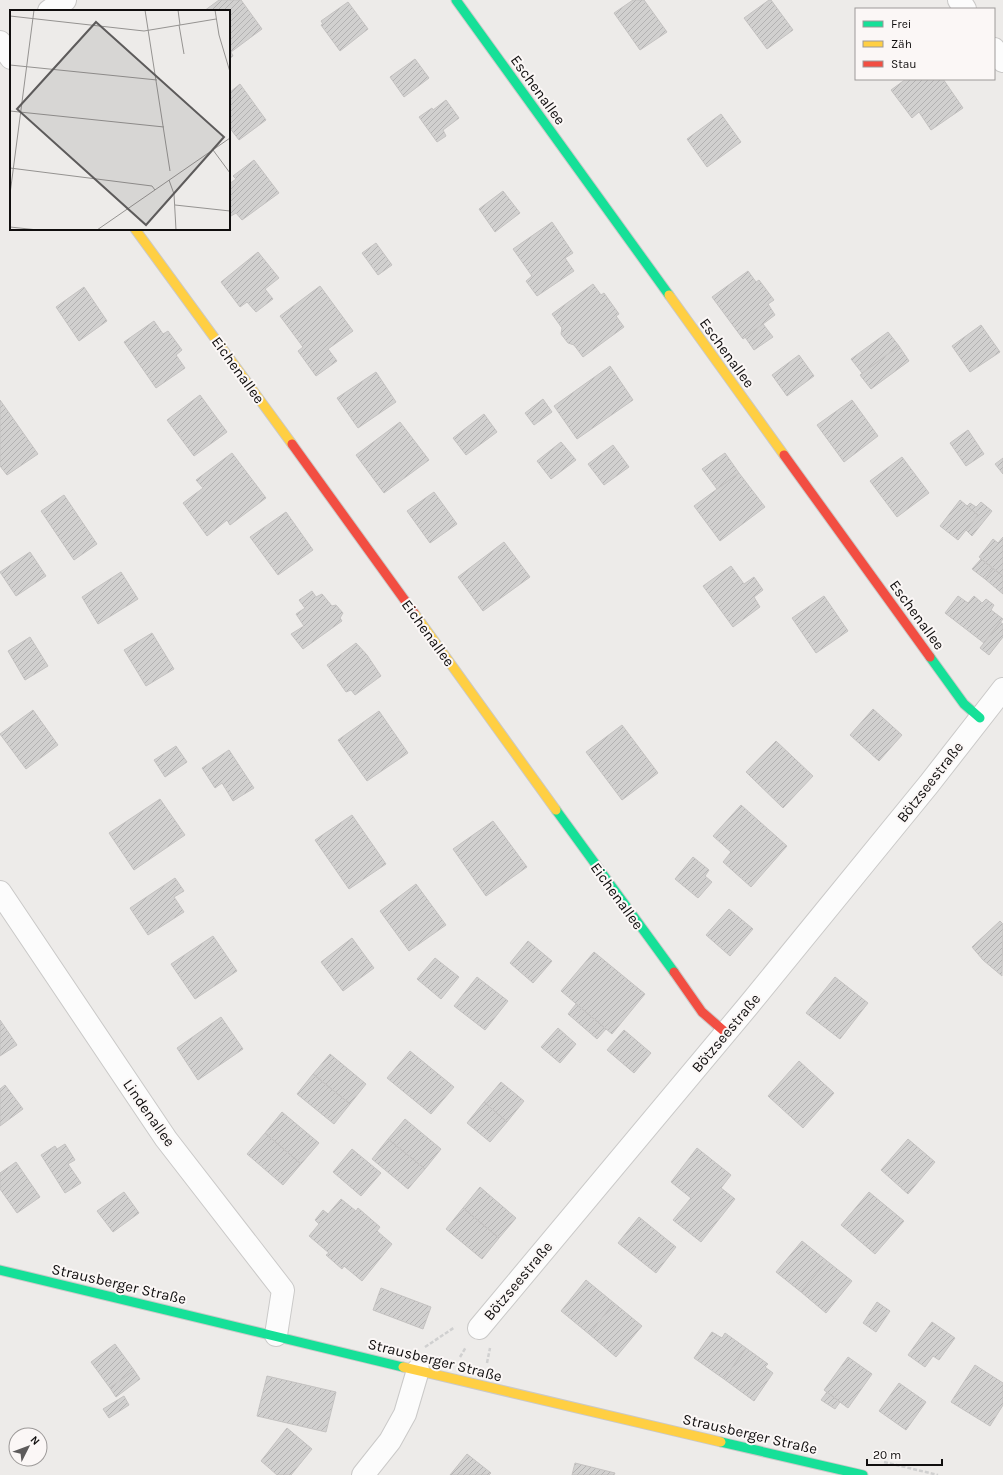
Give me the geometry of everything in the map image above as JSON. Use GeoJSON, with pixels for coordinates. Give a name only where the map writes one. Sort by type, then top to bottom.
{"type":"FeatureCollection","features":[{"type":"Feature","properties":{"kind":"street"},"geometry":{"type":"LineString","coordinates":[[50,10],[65,0]]}},
{"type":"Feature","properties":{"kind":"street","name":"Eschenallee"},"geometry":{"type":"LineString","coordinates":[[456,0],[964,704],[980,718]]}},
{"type":"Feature","properties":{"kind":"street"},"geometry":{"type":"LineString","coordinates":[[995,50],[1003,62]]}},
{"type":"Feature","properties":{"kind":"street","name":"Eichenallee"},"geometry":{"type":"LineString","coordinates":[[136,230],[702,1012],[726,1032]]}},
{"type":"Feature","properties":{"kind":"street","name":"Bötzseestraße"},"geometry":{"type":"LineString","coordinates":[[479,1328],[753,1000],[929,784],[1003,689]]}},
{"type":"Feature","properties":{"kind":"street","name":"Lindenallee"},"geometry":{"type":"LineString","coordinates":[[0,892],[166,1139],[283,1290],[276,1335]]}},
{"type":"Feature","properties":{"kind":"street","name":"Strausberger Straße"},"geometry":{"type":"LineString","coordinates":[[0,1270],[863,1475]]}},
{"type":"Feature","properties":{"kind":"street"},"geometry":{"type":"LineString","coordinates":[[363,1475],[390,1441],[405,1414],[418,1370]]}},
{"type":"Feature","properties":{"kind":"path"},"geometry":{"type":"LineString","coordinates":[[423,1349],[465,1321],[479,1328]]}},
{"type":"Feature","properties":{"kind":"path","name":"Bötzseestraße"},"geometry":{"type":"LineString","coordinates":[[454,1378],[460,1357],[479,1328]]}},
{"type":"Feature","properties":{"kind":"building"},"geometry":{"type":"Polygon","coordinates":[[[219,0],[241,0],[262,29],[231,52],[233,56],[230,58],[230,10],[205,10],[219,0]]]}},
{"type":"Feature","properties":{"kind":"building"},"geometry":{"type":"Polygon","coordinates":[[[633,0],[644,0],[667,32],[640,50],[614,13],[633,0]]]}},
{"type":"Feature","properties":{"kind":"building"},"geometry":{"type":"Polygon","coordinates":[[[771,0],[793,30],[767,49],[744,18],[771,0]]]}},
{"type":"Feature","properties":{"kind":"building"},"geometry":{"type":"Polygon","coordinates":[[[348,2],[368,29],[340,51],[321,25],[323,24],[321,21],[348,2]]]}},
{"type":"Feature","properties":{"kind":"building"},"geometry":{"type":"Polygon","coordinates":[[[415,59],[429,78],[404,97],[390,77],[415,59]]]}},
{"type":"Feature","properties":{"kind":"building"},"geometry":{"type":"Polygon","coordinates":[[[905,80],[944,80],[963,108],[931,130],[919,112],[912,118],[891,90],[905,80]]]}},
{"type":"Feature","properties":{"kind":"building"},"geometry":{"type":"Polygon","coordinates":[[[240,84],[266,120],[239,140],[230,128],[230,92],[240,84]]]}},
{"type":"Feature","properties":{"kind":"building"},"geometry":{"type":"Polygon","coordinates":[[[446,100],[459,118],[443,130],[446,136],[437,142],[419,117],[432,108],[433,110],[446,100]]]}},
{"type":"Feature","properties":{"kind":"building"},"geometry":{"type":"Polygon","coordinates":[[[721,114],[741,142],[707,167],[687,139],[721,114]]]}},
{"type":"Feature","properties":{"kind":"building"},"geometry":{"type":"Polygon","coordinates":[[[254,160],[279,193],[242,220],[236,213],[231,216],[230,183],[236,179],[233,176],[254,160]]]}},
{"type":"Feature","properties":{"kind":"building"},"geometry":{"type":"Polygon","coordinates":[[[503,191],[520,213],[495,232],[479,209],[503,191]]]}},
{"type":"Feature","properties":{"kind":"building"},"geometry":{"type":"Polygon","coordinates":[[[552,222],[573,253],[565,258],[574,271],[537,296],[526,281],[532,276],[513,249],[552,222]]]}},
{"type":"Feature","properties":{"kind":"building"},"geometry":{"type":"Polygon","coordinates":[[[376,243],[392,265],[378,275],[362,253],[376,243]]]}},
{"type":"Feature","properties":{"kind":"building"},"geometry":{"type":"Polygon","coordinates":[[[258,252],[279,278],[265,289],[273,299],[256,312],[247,302],[240,307],[221,282],[258,252]]]}},
{"type":"Feature","properties":{"kind":"building"},"geometry":{"type":"Polygon","coordinates":[[[748,271],[756,282],[759,280],[774,300],[768,304],[775,315],[743,339],[712,297],[748,271]]]}},
{"type":"Feature","properties":{"kind":"building"},"geometry":{"type":"Polygon","coordinates":[[[593,284],[601,295],[604,293],[619,314],[616,316],[624,327],[583,357],[574,345],[568,343],[561,334],[562,328],[552,314],[593,284]]]}},
{"type":"Feature","properties":{"kind":"building"},"geometry":{"type":"Polygon","coordinates":[[[320,286],[353,331],[328,349],[337,361],[316,376],[298,351],[303,347],[280,316],[320,286]]]}},
{"type":"Feature","properties":{"kind":"building"},"geometry":{"type":"Polygon","coordinates":[[[84,287],[107,321],[79,341],[56,307],[84,287]]]}},
{"type":"Feature","properties":{"kind":"building"},"geometry":{"type":"Polygon","coordinates":[[[154,321],[163,334],[168,331],[182,350],[176,355],[185,368],[156,388],[124,342],[154,321]]]}},
{"type":"Feature","properties":{"kind":"building"},"geometry":{"type":"Polygon","coordinates":[[[763,324],[773,337],[754,350],[745,337],[763,324]]]}},
{"type":"Feature","properties":{"kind":"building"},"geometry":{"type":"Polygon","coordinates":[[[981,325],[1000,352],[970,372],[952,346],[981,325]]]}},
{"type":"Feature","properties":{"kind":"building"},"geometry":{"type":"Polygon","coordinates":[[[888,332],[899,346],[862,373],[851,359],[888,332]]]}},
{"type":"Feature","properties":{"kind":"building"},"geometry":{"type":"Polygon","coordinates":[[[899,346],[909,361],[871,389],[860,375],[899,346]]]}},
{"type":"Feature","properties":{"kind":"building"},"geometry":{"type":"Polygon","coordinates":[[[799,355],[814,376],[787,396],[772,375],[799,355]]]}},
{"type":"Feature","properties":{"kind":"building"},"geometry":{"type":"Polygon","coordinates":[[[610,366],[633,400],[577,439],[554,406],[610,366]]]}},
{"type":"Feature","properties":{"kind":"building"},"geometry":{"type":"Polygon","coordinates":[[[376,372],[396,402],[358,428],[337,398],[376,372]]]}},
{"type":"Feature","properties":{"kind":"building"},"geometry":{"type":"Polygon","coordinates":[[[200,395],[227,432],[194,456],[167,420],[200,395]]]}},
{"type":"Feature","properties":{"kind":"building"},"geometry":{"type":"Polygon","coordinates":[[[543,399],[552,412],[534,425],[525,413],[543,399]]]}},
{"type":"Feature","properties":{"kind":"building"},"geometry":{"type":"Polygon","coordinates":[[[0,400],[38,454],[7,475],[0,466],[0,400]]]}},
{"type":"Feature","properties":{"kind":"building"},"geometry":{"type":"Polygon","coordinates":[[[852,400],[878,436],[844,462],[817,425],[852,400]]]}},
{"type":"Feature","properties":{"kind":"building"},"geometry":{"type":"Polygon","coordinates":[[[484,414],[497,432],[466,455],[453,438],[484,414]]]}},
{"type":"Feature","properties":{"kind":"building"},"geometry":{"type":"Polygon","coordinates":[[[400,422],[429,460],[384,493],[356,455],[400,422]]]}},
{"type":"Feature","properties":{"kind":"building"},"geometry":{"type":"Polygon","coordinates":[[[968,430],[984,454],[966,466],[950,443],[968,430]]]}},
{"type":"Feature","properties":{"kind":"building"},"geometry":{"type":"Polygon","coordinates":[[[561,442],[576,460],[551,479],[537,461],[561,442]]]}},
{"type":"Feature","properties":{"kind":"building"},"geometry":{"type":"Polygon","coordinates":[[[613,445],[629,467],[604,485],[588,464],[613,445]]]}},
{"type":"Feature","properties":{"kind":"building"},"geometry":{"type":"Polygon","coordinates":[[[232,453],[266,498],[230,525],[227,520],[207,536],[183,503],[203,488],[196,480],[232,453]]]}},
{"type":"Feature","properties":{"kind":"building"},"geometry":{"type":"Polygon","coordinates":[[[725,453],[739,473],[717,489],[702,469],[725,453]]]}},
{"type":"Feature","properties":{"kind":"building"},"geometry":{"type":"Polygon","coordinates":[[[902,457],[929,493],[897,517],[870,481],[902,457]]]}},
{"type":"Feature","properties":{"kind":"building"},"geometry":{"type":"Polygon","coordinates":[[[1003,458],[1003,474],[995,464],[1003,458]]]}},
{"type":"Feature","properties":{"kind":"building"},"geometry":{"type":"Polygon","coordinates":[[[739,473],[765,507],[720,541],[694,506],[739,473]]]}},
{"type":"Feature","properties":{"kind":"building"},"geometry":{"type":"Polygon","coordinates":[[[434,492],[457,524],[430,543],[407,511],[434,492]]]}},
{"type":"Feature","properties":{"kind":"building"},"geometry":{"type":"Polygon","coordinates":[[[64,495],[97,544],[74,560],[41,511],[64,495]]]}},
{"type":"Feature","properties":{"kind":"building"},"geometry":{"type":"Polygon","coordinates":[[[960,500],[978,515],[958,540],[940,526],[960,500]]]}},
{"type":"Feature","properties":{"kind":"building"},"geometry":{"type":"Polygon","coordinates":[[[981,502],[992,511],[972,536],[966,530],[978,515],[967,506],[970,503],[976,507],[981,502]]]}},
{"type":"Feature","properties":{"kind":"building"},"geometry":{"type":"Polygon","coordinates":[[[286,512],[313,550],[278,575],[250,537],[286,512]]]}},
{"type":"Feature","properties":{"kind":"building"},"geometry":{"type":"Polygon","coordinates":[[[1003,537],[1003,576],[979,557],[993,539],[998,543],[1003,537]]]}},
{"type":"Feature","properties":{"kind":"building"},"geometry":{"type":"Polygon","coordinates":[[[504,542],[530,577],[483,611],[458,577],[504,542]]]}},
{"type":"Feature","properties":{"kind":"building"},"geometry":{"type":"Polygon","coordinates":[[[30,552],[46,576],[16,596],[0,572],[30,552]]]}},
{"type":"Feature","properties":{"kind":"building"},"geometry":{"type":"Polygon","coordinates":[[[981,559],[993,569],[985,579],[972,569],[981,559]]]}},
{"type":"Feature","properties":{"kind":"building"},"geometry":{"type":"Polygon","coordinates":[[[731,566],[744,584],[754,577],[763,590],[754,597],[760,607],[733,627],[703,586],[731,566]]]}},
{"type":"Feature","properties":{"kind":"building"},"geometry":{"type":"Polygon","coordinates":[[[993,569],[1003,576],[1003,594],[985,579],[993,569]]]}},
{"type":"Feature","properties":{"kind":"building"},"geometry":{"type":"Polygon","coordinates":[[[121,572],[138,599],[98,624],[82,597],[121,572]]]}},
{"type":"Feature","properties":{"kind":"building"},"geometry":{"type":"Polygon","coordinates":[[[312,591],[316,597],[322,594],[332,606],[336,605],[343,613],[340,618],[342,621],[303,649],[291,634],[304,626],[296,614],[305,608],[299,600],[312,591]]]}},
{"type":"Feature","properties":{"kind":"building"},"geometry":{"type":"Polygon","coordinates":[[[824,596],[848,631],[816,653],[792,618],[824,596]]]}},
{"type":"Feature","properties":{"kind":"building"},"geometry":{"type":"Polygon","coordinates":[[[958,596],[968,603],[974,596],[982,603],[986,599],[994,605],[991,610],[1003,619],[984,643],[945,613],[958,596]]]}},
{"type":"Feature","properties":{"kind":"building"},"geometry":{"type":"Polygon","coordinates":[[[1000,622],[1003,624],[1003,637],[989,655],[980,648],[1000,622]]]}},
{"type":"Feature","properties":{"kind":"building"},"geometry":{"type":"Polygon","coordinates":[[[152,633],[174,669],[146,686],[124,650],[152,633]]]}},
{"type":"Feature","properties":{"kind":"building"},"geometry":{"type":"Polygon","coordinates":[[[30,637],[48,666],[25,680],[8,651],[30,637]]]}},
{"type":"Feature","properties":{"kind":"building"},"geometry":{"type":"Polygon","coordinates":[[[356,643],[367,655],[381,676],[355,695],[351,690],[346,692],[327,665],[356,643]]]}},
{"type":"Feature","properties":{"kind":"building"},"geometry":{"type":"Polygon","coordinates":[[[873,709],[902,735],[879,761],[850,735],[873,709]]]}},
{"type":"Feature","properties":{"kind":"building"},"geometry":{"type":"Polygon","coordinates":[[[33,710],[58,745],[26,769],[0,734],[33,710]]]}},
{"type":"Feature","properties":{"kind":"building"},"geometry":{"type":"Polygon","coordinates":[[[379,711],[408,753],[367,781],[338,740],[379,711]]]}},
{"type":"Feature","properties":{"kind":"building"},"geometry":{"type":"Polygon","coordinates":[[[622,725],[658,773],[622,800],[586,752],[622,725]]]}},
{"type":"Feature","properties":{"kind":"building"},"geometry":{"type":"Polygon","coordinates":[[[776,741],[813,776],[783,808],[746,772],[776,741]]]}},
{"type":"Feature","properties":{"kind":"building"},"geometry":{"type":"Polygon","coordinates":[[[176,746],[187,762],[165,777],[154,760],[176,746]]]}},
{"type":"Feature","properties":{"kind":"building"},"geometry":{"type":"Polygon","coordinates":[[[229,750],[254,788],[233,801],[222,783],[215,788],[202,768],[229,750]]]}},
{"type":"Feature","properties":{"kind":"building"},"geometry":{"type":"Polygon","coordinates":[[[160,799],[185,835],[134,870],[109,833],[160,799]]]}},
{"type":"Feature","properties":{"kind":"building"},"geometry":{"type":"Polygon","coordinates":[[[741,805],[787,846],[751,887],[723,862],[731,852],[713,836],[741,805]]]}},
{"type":"Feature","properties":{"kind":"building"},"geometry":{"type":"Polygon","coordinates":[[[352,815],[386,864],[349,889],[315,840],[352,815]]]}},
{"type":"Feature","properties":{"kind":"building"},"geometry":{"type":"Polygon","coordinates":[[[493,821],[527,867],[486,896],[453,849],[493,821]]]}},
{"type":"Feature","properties":{"kind":"building"},"geometry":{"type":"Polygon","coordinates":[[[693,857],[709,870],[705,876],[712,882],[698,898],[675,879],[693,857]]]}},
{"type":"Feature","properties":{"kind":"building"},"geometry":{"type":"Polygon","coordinates":[[[175,878],[184,891],[174,897],[184,912],[148,935],[130,908],[175,878]]]}},
{"type":"Feature","properties":{"kind":"building"},"geometry":{"type":"Polygon","coordinates":[[[416,884],[446,925],[409,951],[380,911],[416,884]]]}},
{"type":"Feature","properties":{"kind":"building"},"geometry":{"type":"Polygon","coordinates":[[[729,909],[753,929],[730,956],[706,935],[729,909]]]}},
{"type":"Feature","properties":{"kind":"building"},"geometry":{"type":"Polygon","coordinates":[[[1000,921],[1003,924],[1002,976],[983,960],[972,947],[1000,921]]]}},
{"type":"Feature","properties":{"kind":"building"},"geometry":{"type":"Polygon","coordinates":[[[213,936],[237,971],[195,999],[171,964],[213,936]]]}},
{"type":"Feature","properties":{"kind":"building"},"geometry":{"type":"Polygon","coordinates":[[[352,938],[374,968],[343,991],[321,962],[352,938]]]}},
{"type":"Feature","properties":{"kind":"building"},"geometry":{"type":"Polygon","coordinates":[[[528,941],[552,961],[533,983],[510,963],[528,941]]]}},
{"type":"Feature","properties":{"kind":"building"},"geometry":{"type":"Polygon","coordinates":[[[594,952],[645,994],[612,1034],[561,991],[594,952]]]}},
{"type":"Feature","properties":{"kind":"building"},"geometry":{"type":"Polygon","coordinates":[[[435,958],[459,977],[441,999],[417,979],[435,958]]]}},
{"type":"Feature","properties":{"kind":"building"},"geometry":{"type":"Polygon","coordinates":[[[477,977],[508,1001],[485,1030],[454,1006],[477,977]]]}},
{"type":"Feature","properties":{"kind":"building"},"geometry":{"type":"Polygon","coordinates":[[[835,977],[868,1003],[840,1039],[806,1013],[835,977]]]}},
{"type":"Feature","properties":{"kind":"building"},"geometry":{"type":"Polygon","coordinates":[[[576,1004],[606,1029],[597,1039],[568,1014],[576,1004]]]}},
{"type":"Feature","properties":{"kind":"building"},"geometry":{"type":"Polygon","coordinates":[[[221,1017],[243,1049],[198,1080],[177,1048],[221,1017]]]}},
{"type":"Feature","properties":{"kind":"building"},"geometry":{"type":"Polygon","coordinates":[[[0,1020],[17,1045],[0,1056],[0,1020]]]}},
{"type":"Feature","properties":{"kind":"building"},"geometry":{"type":"Polygon","coordinates":[[[558,1028],[576,1044],[560,1063],[541,1047],[558,1028]]]}},
{"type":"Feature","properties":{"kind":"building"},"geometry":{"type":"Polygon","coordinates":[[[624,1030],[651,1053],[634,1073],[607,1050],[624,1030]]]}},
{"type":"Feature","properties":{"kind":"building"},"geometry":{"type":"Polygon","coordinates":[[[410,1051],[454,1087],[431,1114],[387,1078],[410,1051]]]}},
{"type":"Feature","properties":{"kind":"building"},"geometry":{"type":"Polygon","coordinates":[[[330,1054],[366,1084],[350,1104],[313,1074],[330,1054]]]}},
{"type":"Feature","properties":{"kind":"building"},"geometry":{"type":"Polygon","coordinates":[[[799,1061],[834,1093],[803,1128],[768,1096],[799,1061]]]}},
{"type":"Feature","properties":{"kind":"building"},"geometry":{"type":"Polygon","coordinates":[[[313,1074],[350,1104],[334,1124],[297,1094],[313,1074]]]}},
{"type":"Feature","properties":{"kind":"building"},"geometry":{"type":"Polygon","coordinates":[[[501,1082],[524,1101],[507,1122],[484,1102],[501,1082]]]}},
{"type":"Feature","properties":{"kind":"building"},"geometry":{"type":"Polygon","coordinates":[[[5,1085],[23,1109],[0,1126],[0,1089],[5,1085]]]}},
{"type":"Feature","properties":{"kind":"building"},"geometry":{"type":"Polygon","coordinates":[[[484,1102],[507,1122],[490,1142],[467,1123],[484,1102]]]}},
{"type":"Feature","properties":{"kind":"building"},"geometry":{"type":"Polygon","coordinates":[[[282,1112],[319,1143],[301,1164],[265,1133],[282,1112]]]}},
{"type":"Feature","properties":{"kind":"building"},"geometry":{"type":"Polygon","coordinates":[[[405,1119],[441,1149],[425,1169],[388,1139],[405,1119]]]}},
{"type":"Feature","properties":{"kind":"building"},"geometry":{"type":"Polygon","coordinates":[[[265,1133],[301,1164],[283,1185],[247,1154],[265,1133]]]}},
{"type":"Feature","properties":{"kind":"building"},"geometry":{"type":"Polygon","coordinates":[[[388,1139],[425,1169],[408,1189],[372,1159],[388,1139]]]}},
{"type":"Feature","properties":{"kind":"building"},"geometry":{"type":"Polygon","coordinates":[[[908,1139],[935,1162],[908,1194],[881,1170],[908,1139]]]}},
{"type":"Feature","properties":{"kind":"building"},"geometry":{"type":"Polygon","coordinates":[[[65,1144],[75,1160],[68,1164],[81,1183],[65,1193],[41,1155],[55,1146],[57,1149],[65,1144]]]}},
{"type":"Feature","properties":{"kind":"building"},"geometry":{"type":"Polygon","coordinates":[[[697,1148],[731,1175],[721,1188],[735,1199],[701,1242],[673,1220],[691,1198],[671,1182],[697,1148]]]}},
{"type":"Feature","properties":{"kind":"building"},"geometry":{"type":"Polygon","coordinates":[[[352,1149],[381,1173],[361,1196],[333,1172],[352,1149]]]}},
{"type":"Feature","properties":{"kind":"building"},"geometry":{"type":"Polygon","coordinates":[[[16,1162],[40,1197],[17,1213],[0,1189],[0,1173],[16,1162]]]}},
{"type":"Feature","properties":{"kind":"building"},"geometry":{"type":"Polygon","coordinates":[[[480,1187],[516,1218],[499,1238],[463,1208],[480,1187]]]}},
{"type":"Feature","properties":{"kind":"building"},"geometry":{"type":"Polygon","coordinates":[[[124,1192],[139,1213],[113,1232],[97,1211],[124,1192]]]}},
{"type":"Feature","properties":{"kind":"building"},"geometry":{"type":"Polygon","coordinates":[[[869,1192],[904,1221],[875,1254],[841,1225],[869,1192]]]}},
{"type":"Feature","properties":{"kind":"building"},"geometry":{"type":"Polygon","coordinates":[[[341,1199],[356,1211],[358,1208],[380,1227],[377,1231],[392,1244],[362,1281],[344,1266],[342,1269],[326,1255],[329,1253],[309,1236],[319,1224],[315,1220],[323,1210],[328,1214],[341,1199]]]}},
{"type":"Feature","properties":{"kind":"building"},"geometry":{"type":"Polygon","coordinates":[[[463,1208],[499,1238],[482,1259],[446,1229],[463,1208]]]}},
{"type":"Feature","properties":{"kind":"building"},"geometry":{"type":"Polygon","coordinates":[[[639,1217],[676,1247],[656,1273],[618,1243],[639,1217]]]}},
{"type":"Feature","properties":{"kind":"building"},"geometry":{"type":"Polygon","coordinates":[[[802,1241],[827,1261],[801,1292],[776,1272],[802,1241]]]}},
{"type":"Feature","properties":{"kind":"building"},"geometry":{"type":"Polygon","coordinates":[[[827,1261],[852,1281],[826,1313],[801,1292],[827,1261]]]}},
{"type":"Feature","properties":{"kind":"building"},"geometry":{"type":"Polygon","coordinates":[[[586,1280],[614,1303],[589,1334],[561,1311],[586,1280]]]}},
{"type":"Feature","properties":{"kind":"building"},"geometry":{"type":"Polygon","coordinates":[[[381,1288],[431,1307],[423,1329],[373,1310],[381,1288]]]}},
{"type":"Feature","properties":{"kind":"building"},"geometry":{"type":"Polygon","coordinates":[[[877,1302],[890,1311],[876,1332],[863,1323],[877,1302]]]}},
{"type":"Feature","properties":{"kind":"building"},"geometry":{"type":"Polygon","coordinates":[[[614,1303],[642,1326],[616,1357],[589,1334],[614,1303]]]}},
{"type":"Feature","properties":{"kind":"building"},"geometry":{"type":"Polygon","coordinates":[[[932,1322],[955,1338],[939,1360],[933,1356],[925,1367],[908,1355],[932,1322]]]}},
{"type":"Feature","properties":{"kind":"building"},"geometry":{"type":"Polygon","coordinates":[[[712,1332],[722,1338],[725,1333],[746,1348],[724,1379],[694,1358],[712,1332]]]}},
{"type":"Feature","properties":{"kind":"building"},"geometry":{"type":"Polygon","coordinates":[[[115,1344],[134,1370],[110,1388],[91,1362],[115,1344]]]}},
{"type":"Feature","properties":{"kind":"building"},"geometry":{"type":"Polygon","coordinates":[[[746,1348],[768,1364],[765,1367],[773,1373],[754,1401],[724,1379],[746,1348]]]}},
{"type":"Feature","properties":{"kind":"building"},"geometry":{"type":"Polygon","coordinates":[[[848,1357],[872,1374],[848,1408],[824,1390],[848,1357]]]}},
{"type":"Feature","properties":{"kind":"building"},"geometry":{"type":"Polygon","coordinates":[[[975,1365],[1003,1383],[1003,1405],[990,1426],[951,1402],[975,1365]]]}},
{"type":"Feature","properties":{"kind":"building"},"geometry":{"type":"Polygon","coordinates":[[[134,1370],[140,1379],[116,1397],[110,1388],[134,1370]]]}},
{"type":"Feature","properties":{"kind":"building"},"geometry":{"type":"Polygon","coordinates":[[[267,1376],[336,1392],[326,1432],[257,1416],[267,1376]]]}},
{"type":"Feature","properties":{"kind":"building"},"geometry":{"type":"Polygon","coordinates":[[[899,1383],[926,1402],[906,1430],[879,1411],[899,1383]]]}},
{"type":"Feature","properties":{"kind":"building"},"geometry":{"type":"Polygon","coordinates":[[[827,1392],[840,1402],[835,1409],[821,1400],[827,1392]]]}},
{"type":"Feature","properties":{"kind":"building"},"geometry":{"type":"Polygon","coordinates":[[[124,1396],[129,1405],[109,1418],[103,1409],[124,1396]]]}},
{"type":"Feature","properties":{"kind":"building"},"geometry":{"type":"Polygon","coordinates":[[[287,1428],[312,1449],[291,1475],[277,1475],[261,1461],[287,1428]]]}},
{"type":"Feature","properties":{"kind":"building"},"geometry":{"type":"Polygon","coordinates":[[[467,1454],[491,1473],[489,1475],[450,1475],[467,1454]]]}},
{"type":"Feature","properties":{"kind":"building"},"geometry":{"type":"Polygon","coordinates":[[[575,1463],[615,1473],[614,1475],[572,1475],[575,1463]]]}},
{"type":"Feature","properties":{"kind":"traffic: fast"},"geometry":{"type":"LineString","coordinates":[[456,0],[669,295]]}},
{"type":"Feature","properties":{"kind":"traffic: fast"},"geometry":{"type":"LineString","coordinates":[[930,657],[964,704],[980,718]]}},
{"type":"Feature","properties":{"kind":"traffic: fast"},"geometry":{"type":"LineString","coordinates":[[556,810],[674,972]]}},
{"type":"Feature","properties":{"kind":"traffic: fast"},"geometry":{"type":"LineString","coordinates":[[0,1270],[403,1367]]}},
{"type":"Feature","properties":{"kind":"traffic: fast"},"geometry":{"type":"LineString","coordinates":[[721,1442],[863,1475]]}},
{"type":"Feature","properties":{"kind":"traffic: slow"},"geometry":{"type":"LineString","coordinates":[[136,230],[292,444]]}},
{"type":"Feature","properties":{"kind":"traffic: slow"},"geometry":{"type":"LineString","coordinates":[[669,295],[784,455]]}},
{"type":"Feature","properties":{"kind":"traffic: slow"},"geometry":{"type":"LineString","coordinates":[[414,613],[556,810]]}},
{"type":"Feature","properties":{"kind":"traffic: slow"},"geometry":{"type":"LineString","coordinates":[[403,1367],[721,1442]]}},
{"type":"Feature","properties":{"kind":"traffic: jam"},"geometry":{"type":"LineString","coordinates":[[292,444],[414,613]]}},
{"type":"Feature","properties":{"kind":"traffic: jam"},"geometry":{"type":"LineString","coordinates":[[784,455],[930,657]]}},
{"type":"Feature","properties":{"kind":"traffic: jam"},"geometry":{"type":"LineString","coordinates":[[674,972],[702,1012],[725,1032]]}}]}
